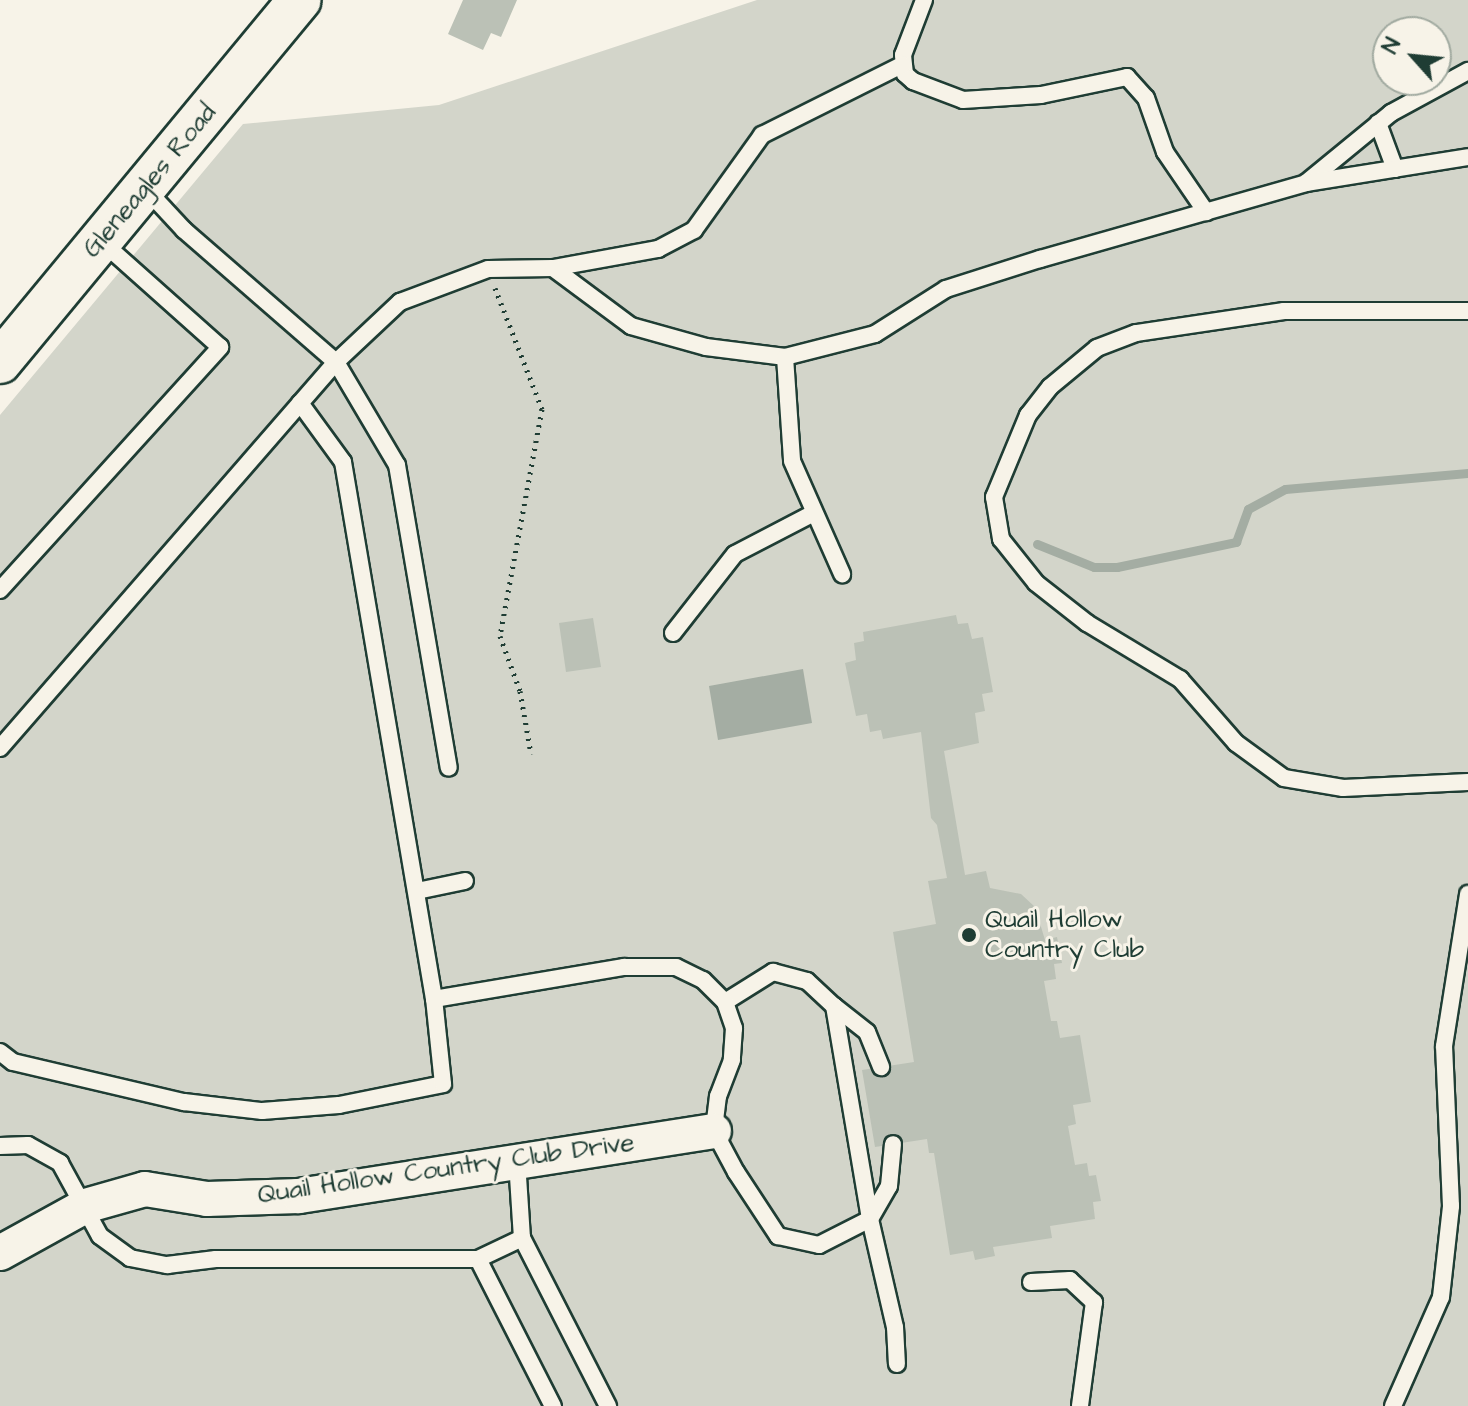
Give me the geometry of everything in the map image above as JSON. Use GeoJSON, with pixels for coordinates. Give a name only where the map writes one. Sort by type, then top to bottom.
{"type":"FeatureCollection","features":[{"type":"Feature","properties":{"kind":"street","name":"Gleneagles Road"},"geometry":{"type":"LineString","coordinates":[[0,362],[300,0]]}},
{"type":"Feature","properties":{"kind":"street","name":"Quail Hollow Country Club Drive"},"geometry":{"type":"LineString","coordinates":[[0,1253],[85,1206],[145,1189],[207,1199],[299,1196],[714,1131]]}},
{"type":"Feature","properties":{"kind":"lane"},"geometry":{"type":"LineString","coordinates":[[1,744],[336,362],[400,302],[488,269],[553,268],[658,249],[694,230],[762,135],[902,65],[924,0]]}},
{"type":"Feature","properties":{"kind":"lane"},"geometry":{"type":"LineString","coordinates":[[902,65],[913,81],[963,100],[1041,95],[1127,77],[1146,98],[1165,152],[1206,212]]}},
{"type":"Feature","properties":{"kind":"lane"},"geometry":{"type":"LineString","coordinates":[[1306,183],[1378,123],[1468,71]]}},
{"type":"Feature","properties":{"kind":"lane"},"geometry":{"type":"LineString","coordinates":[[1378,123],[1395,169]]}},
{"type":"Feature","properties":{"kind":"lane"},"geometry":{"type":"LineString","coordinates":[[553,268],[631,326],[706,347],[785,357],[875,334],[946,289],[1206,212],[1306,183],[1468,157]]}},
{"type":"Feature","properties":{"kind":"lane"},"geometry":{"type":"LineString","coordinates":[[145,188],[184,230],[336,362],[397,465],[449,768]]}},
{"type":"Feature","properties":{"kind":"lane"},"geometry":{"type":"LineString","coordinates":[[0,590],[220,347],[101,241]]}},
{"type":"Feature","properties":{"kind":"lane"},"geometry":{"type":"LineString","coordinates":[[1468,311],[1284,311],[1136,333],[1097,348],[1050,387],[1028,415],[994,497],[1001,539],[1036,583],[1068,610],[1180,679],[1236,743],[1272,771],[1284,778],[1343,788],[1468,782]]}},
{"type":"Feature","properties":{"kind":"lane"},"geometry":{"type":"LineString","coordinates":[[785,357],[792,461],[812,514],[842,574]]}},
{"type":"Feature","properties":{"kind":"lane"},"geometry":{"type":"LineString","coordinates":[[0,1052],[13,1062],[184,1102],[262,1111],[339,1105],[443,1084],[434,999],[417,891],[343,462],[300,403]]}},
{"type":"Feature","properties":{"kind":"lane"},"geometry":{"type":"LineString","coordinates":[[673,633],[735,554],[812,514]]}},
{"type":"Feature","properties":{"kind":"lane"},"geometry":{"type":"LineString","coordinates":[[417,891],[465,881]]}},
{"type":"Feature","properties":{"kind":"lane"},"geometry":{"type":"LineString","coordinates":[[1393,1406],[1441,1297],[1451,1206],[1444,1046],[1460,987],[1468,894]]}},
{"type":"Feature","properties":{"kind":"lane"},"geometry":{"type":"LineString","coordinates":[[434,999],[650,965],[676,967],[703,980],[725,1002],[734,1028],[732,1060],[718,1096],[714,1131],[778,1236],[819,1245],[870,1219],[889,1186],[893,1144]]}},
{"type":"Feature","properties":{"kind":"lane"},"geometry":{"type":"LineString","coordinates":[[725,1002],[773,972],[807,981],[867,1032],[881,1067]]}},
{"type":"Feature","properties":{"kind":"lane"},"geometry":{"type":"LineString","coordinates":[[834,1006],[870,1219],[895,1327],[897,1364]]}},
{"type":"Feature","properties":{"kind":"lane"},"geometry":{"type":"LineString","coordinates":[[0,1146],[28,1145],[60,1163],[100,1236],[130,1258],[167,1265],[216,1259],[478,1259],[522,1238]]}},
{"type":"Feature","properties":{"kind":"lane"},"geometry":{"type":"LineString","coordinates":[[517,1161],[522,1238],[608,1406]]}},
{"type":"Feature","properties":{"kind":"lane"},"geometry":{"type":"LineString","coordinates":[[478,1259],[553,1406]]}},
{"type":"Feature","properties":{"kind":"lane"},"geometry":{"type":"LineString","coordinates":[[1031,1282],[1070,1280],[1094,1302],[1080,1406]]}},
{"type":"Feature","properties":{"kind":"path"},"geometry":{"type":"LineString","coordinates":[[488,269],[542,409],[500,636],[520,691],[531,754]]}},
{"type":"Feature","properties":{"kind":"shaded area"},"geometry":{"type":"Polygon","coordinates":[[[757,0],[1468,0],[1468,1406],[0,1406],[0,415],[243,124],[439,105],[757,0]]]}},
{"type":"Feature","properties":{"kind":"shaded area"},"geometry":{"type":"Polygon","coordinates":[[[803,669],[812,723],[718,740],[709,686],[803,669]]]}},
{"type":"Feature","properties":{"kind":"building"},"geometry":{"type":"Polygon","coordinates":[[[463,0],[517,0],[501,37],[491,33],[483,50],[448,34],[463,0]]]}},
{"type":"Feature","properties":{"kind":"building","name":"Quail Hollow Country Club"},"geometry":{"type":"Polygon","coordinates":[[[956,615],[958,624],[968,623],[972,639],[983,637],[993,692],[982,694],[985,711],[975,713],[979,743],[944,751],[965,875],[986,871],[990,888],[1021,894],[1035,907],[1045,940],[1057,937],[1062,963],[1054,964],[1056,979],[1044,981],[1051,1021],[1057,1021],[1060,1038],[1080,1035],[1091,1102],[1073,1105],[1076,1124],[1068,1126],[1075,1165],[1087,1163],[1089,1176],[1096,1175],[1101,1201],[1093,1202],[1095,1219],[1050,1226],[1052,1238],[993,1247],[995,1256],[975,1260],[973,1251],[950,1255],[934,1153],[929,1153],[927,1139],[875,1147],[862,1070],[914,1062],[893,932],[936,924],[928,881],[947,878],[937,825],[931,818],[921,732],[883,739],[881,730],[870,732],[867,714],[856,716],[845,663],[856,660],[854,643],[864,641],[863,632],[956,615]]]}},
{"type":"Feature","properties":{"kind":"building"},"geometry":{"type":"Polygon","coordinates":[[[593,618],[601,667],[566,672],[559,623],[593,618]]]}},
{"type":"Feature","properties":{"kind":"waterway"},"geometry":{"type":"LineString","coordinates":[[1037,544],[1094,567],[1117,567],[1236,542],[1248,509],[1285,489],[1468,473]]}},
{"type":"Feature","properties":{"kind":"place","name":"Quail Hollow Country Club"},"geometry":{"type":"Point","coordinates":[969,935]}}]}
